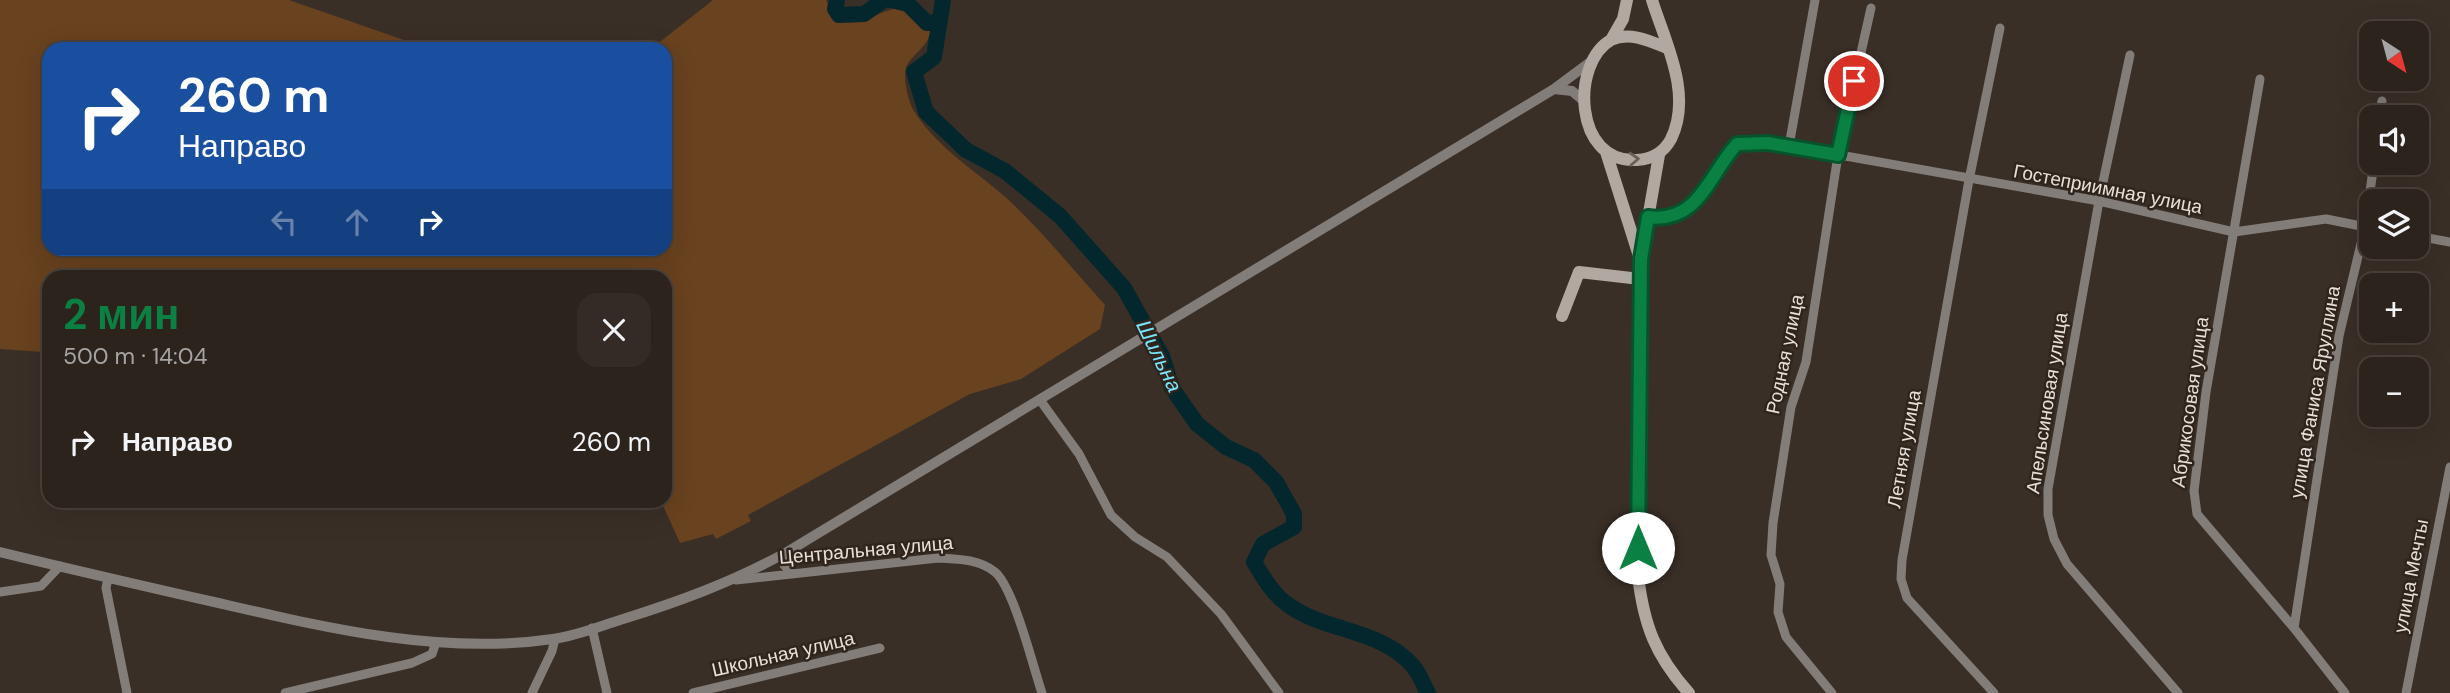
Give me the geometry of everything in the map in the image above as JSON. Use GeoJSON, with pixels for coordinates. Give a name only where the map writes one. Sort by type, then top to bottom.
{"type":"FeatureCollection","features":[{"type":"Feature","properties":{"kind":"main road"},"geometry":{"type":"LineString","coordinates":[[1627,0],[1623,19],[1611,40],[1594,58],[1587,77],[1585,102],[1589,128],[1599,148],[1619,160],[1640,160],[1660,155]]}},
{"type":"Feature","properties":{"kind":"main road"},"geometry":{"type":"LineString","coordinates":[[1652,0],[1675,66],[1677,120],[1671,139],[1660,155],[1641,259],[1639,589],[1643,614],[1657,651],[1689,693]]}},
{"type":"Feature","properties":{"kind":"main road"},"geometry":{"type":"LineString","coordinates":[[1611,40],[1639,37],[1667,48]]}},
{"type":"Feature","properties":{"kind":"main road"},"geometry":{"type":"LineString","coordinates":[[1606,152],[1641,259]]}},
{"type":"Feature","properties":{"kind":"main road"},"geometry":{"type":"LineString","coordinates":[[1562,316],[1579,272],[1640,279]]}},
{"type":"Feature","properties":{"kind":"street"},"geometry":{"type":"LineString","coordinates":[[1789,146],[1815,0]]}},
{"type":"Feature","properties":{"kind":"street","name":"Родная улица"},"geometry":{"type":"LineString","coordinates":[[1832,693],[1786,636],[1778,612],[1780,584],[1771,555],[1773,523],[1791,407],[1805,362],[1838,155],[1871,8]]}},
{"type":"Feature","properties":{"kind":"street","name":"Летняя улица"},"geometry":{"type":"LineString","coordinates":[[1994,693],[1907,597],[1901,579],[1902,560],[1969,180],[2000,28]]}},
{"type":"Feature","properties":{"kind":"street","name":"Апельсиновая улица"},"geometry":{"type":"LineString","coordinates":[[2130,55],[2099,201],[2048,489],[2048,515],[2054,539],[2067,564],[2178,693]]}},
{"type":"Feature","properties":{"kind":"street"},"geometry":{"type":"LineString","coordinates":[[0,552],[318,626],[398,639],[468,643],[555,639],[593,628],[683,600],[733,580],[787,552],[1040,400],[1168,319],[1553,89],[1594,58]]}},
{"type":"Feature","properties":{"kind":"street","name":"Абрикосовая улица"},"geometry":{"type":"LineString","coordinates":[[2260,79],[2197,459],[2194,491],[2197,514],[2294,628],[2344,693]]}},
{"type":"Feature","properties":{"kind":"street"},"geometry":{"type":"LineString","coordinates":[[1553,89],[1572,91],[1585,102]]}},
{"type":"Feature","properties":{"kind":"street"},"geometry":{"type":"LineString","coordinates":[[2381,105],[2382,101]]}},
{"type":"Feature","properties":{"kind":"street","name":"Гостеприимная улица"},"geometry":{"type":"LineString","coordinates":[[1648,217],[1671,217],[1691,207],[1711,184],[1720,163],[1737,144],[1748,142],[1789,146],[2099,201],[2234,232],[2271,224],[2326,219],[2359,225]]}},
{"type":"Feature","properties":{"kind":"street"},"geometry":{"type":"LineString","coordinates":[[2429,238],[2450,242]]}},
{"type":"Feature","properties":{"kind":"street","name":"улица Фаниса Яруллина"},"geometry":{"type":"LineString","coordinates":[[2294,628],[2340,336],[2360,259]]}},
{"type":"Feature","properties":{"kind":"street"},"geometry":{"type":"LineString","coordinates":[[1040,400],[1079,454],[1111,515],[1135,537],[1167,557],[1221,614],[1279,693]]}},
{"type":"Feature","properties":{"kind":"street","name":"улица Мечты"},"geometry":{"type":"LineString","coordinates":[[2406,693],[2450,467]]}},
{"type":"Feature","properties":{"kind":"street"},"geometry":{"type":"LineString","coordinates":[[787,552],[784,565],[793,574]]}},
{"type":"Feature","properties":{"kind":"street","name":"Центральная улица"},"geometry":{"type":"LineString","coordinates":[[733,580],[938,558],[963,559],[983,565],[1002,580],[1010,595],[1042,693]]}},
{"type":"Feature","properties":{"kind":"street"},"geometry":{"type":"LineString","coordinates":[[0,593],[41,586],[60,566]]}},
{"type":"Feature","properties":{"kind":"street"},"geometry":{"type":"LineString","coordinates":[[108,578],[106,588],[127,693]]}},
{"type":"Feature","properties":{"kind":"street"},"geometry":{"type":"LineString","coordinates":[[593,628],[607,693]]}},
{"type":"Feature","properties":{"kind":"street"},"geometry":{"type":"LineString","coordinates":[[532,693],[555,639]]}},
{"type":"Feature","properties":{"kind":"street"},"geometry":{"type":"LineString","coordinates":[[285,693],[412,663],[432,654],[436,642]]}},
{"type":"Feature","properties":{"kind":"street","name":"Школьная улица"},"geometry":{"type":"LineString","coordinates":[[694,693],[880,648]]}},
{"type":"Feature","properties":{"kind":"shaded area"},"geometry":{"type":"Polygon","coordinates":[[[0,0],[289,0],[410,42],[42,42],[42,256],[672,256],[672,42],[660,42],[713,0],[826,0],[836,18],[863,19],[891,9],[906,7],[921,12],[928,21],[929,35],[907,65],[905,75],[906,88],[914,111],[948,150],[1027,218],[1105,305],[1100,329],[1021,379],[970,394],[748,515],[751,521],[716,539],[713,534],[680,543],[664,508],[672,508],[672,270],[42,270],[42,352],[0,349],[0,0]]]}},
{"type":"Feature","properties":{"kind":"waterway"},"geometry":{"type":"LineString","coordinates":[[837,0],[835,9],[839,15],[864,14],[884,0]]}},
{"type":"Feature","properties":{"kind":"waterway"},"geometry":{"type":"LineString","coordinates":[[891,0],[908,4],[927,23],[938,22]]}},
{"type":"Feature","properties":{"kind":"waterway","name":"Шильна"},"geometry":{"type":"LineString","coordinates":[[943,0],[934,57],[914,72],[926,112],[966,150],[1005,171],[1060,216],[1124,288],[1162,356],[1172,388],[1197,424],[1226,447],[1254,460],[1276,482],[1294,514],[1294,527],[1263,544],[1254,562],[1273,590],[1287,604],[1302,613],[1369,637],[1399,653],[1414,668],[1428,693]]}},
{"type":"Feature","properties":{"kind":"route"},"geometry":{"type":"LineString","coordinates":[[1638,548],[1641,259],[1648,217],[1671,217],[1691,207],[1711,184],[1720,163],[1737,144],[1768,143],[1838,155],[1854,81]]}}]}
